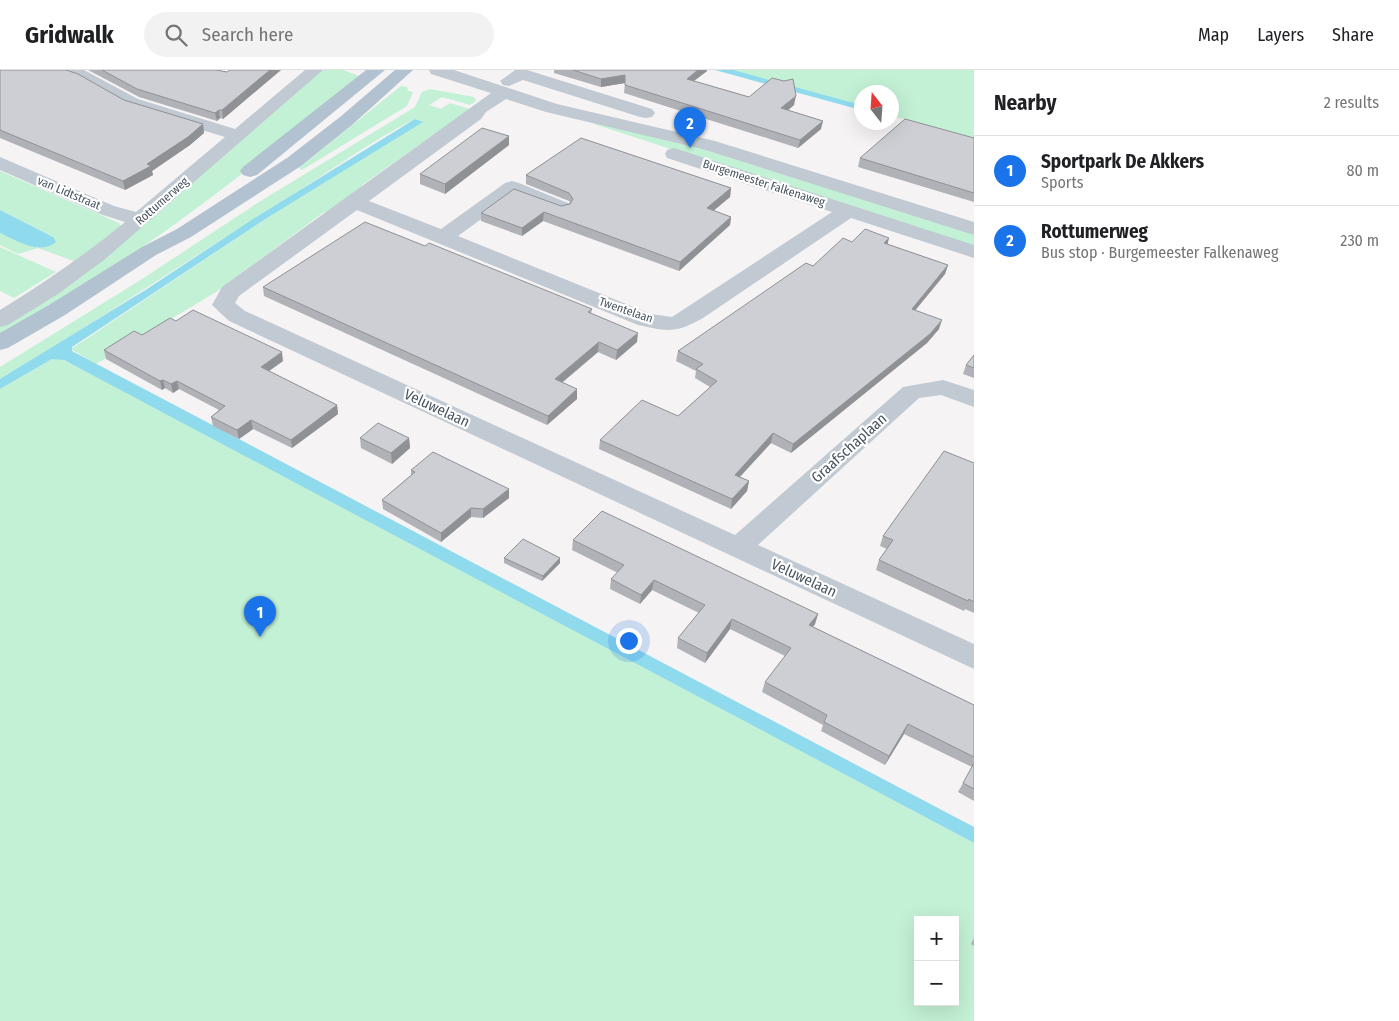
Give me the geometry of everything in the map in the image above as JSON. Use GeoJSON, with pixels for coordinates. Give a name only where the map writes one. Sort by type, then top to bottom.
{"type":"FeatureCollection","features":[{"type":"Feature","properties":{"kind":"main road","name":"Rottumerweg"},"geometry":{"type":"LineString","coordinates":[[0,343],[58,310],[149,251],[377,70]]}},
{"type":"Feature","properties":{"kind":"main road","name":"Rottumerweg"},"geometry":{"type":"LineString","coordinates":[[149,251],[184,233],[294,162],[346,121],[405,70]]}},
{"type":"Feature","properties":{"kind":"street"},"geometry":{"type":"LineString","coordinates":[[68,70],[87,77],[132,103],[238,135]]}},
{"type":"Feature","properties":{"kind":"street","name":"Rottumerweg"},"geometry":{"type":"LineString","coordinates":[[5,312],[77,272],[314,70]]}},
{"type":"Feature","properties":{"kind":"street","name":"Burgemeester Falkenaweg"},"geometry":{"type":"LineString","coordinates":[[437,70],[503,90],[552,108],[716,147],[974,229]]}},
{"type":"Feature","properties":{"kind":"street","name":"Burgemeester Falkenaweg"},"geometry":{"type":"LineString","coordinates":[[477,70],[503,90],[556,115],[974,252]]}},
{"type":"Feature","properties":{"kind":"street","name":"Burgemeester Falkenaweg"},"geometry":{"type":"LineString","coordinates":[[503,90],[521,74],[974,216]]}},
{"type":"Feature","properties":{"kind":"street","name":"Veluwelaan"},"geometry":{"type":"LineString","coordinates":[[503,90],[480,108],[475,115],[230,292],[224,305],[237,316],[974,657]]}},
{"type":"Feature","properties":{"kind":"street"},"geometry":{"type":"LineString","coordinates":[[639,128],[656,116]]}},
{"type":"Feature","properties":{"kind":"street","name":"van Lidtstraat"},"geometry":{"type":"LineString","coordinates":[[0,163],[107,210],[140,220]]}},
{"type":"Feature","properties":{"kind":"street"},"geometry":{"type":"LineString","coordinates":[[442,238],[512,187],[561,207]]}},
{"type":"Feature","properties":{"kind":"street","name":"Twentelaan"},"geometry":{"type":"LineString","coordinates":[[355,202],[646,320],[676,324],[695,314],[848,211]]}},
{"type":"Feature","properties":{"kind":"street","name":"Graafschaplaan"},"geometry":{"type":"LineString","coordinates":[[739,547],[912,392],[942,387],[974,399]]}},
{"type":"Feature","properties":{"kind":"green space"},"geometry":{"type":"Polygon","coordinates":[[[321,70],[343,70],[362,77],[215,195],[164,232],[0,335],[0,325],[321,70]]]}},
{"type":"Feature","properties":{"kind":"green space"},"geometry":{"type":"Polygon","coordinates":[[[724,70],[974,70],[974,139],[899,118],[899,85],[854,85],[854,106],[724,70]]]}},
{"type":"Feature","properties":{"kind":"green space"},"geometry":{"type":"Polygon","coordinates":[[[401,86],[407,87],[408,91],[413,92],[407,106],[302,170],[299,168],[401,86]]]}},
{"type":"Feature","properties":{"kind":"green space"},"geometry":{"type":"Polygon","coordinates":[[[430,89],[474,97],[476,101],[470,105],[442,97],[429,105],[441,109],[450,103],[470,109],[362,185],[364,191],[336,211],[324,212],[216,292],[96,364],[71,349],[267,218],[422,122],[415,119],[367,146],[109,312],[0,379],[0,367],[139,281],[259,202],[415,107],[422,92],[430,89]]]}},
{"type":"Feature","properties":{"kind":"green space"},"geometry":{"type":"Polygon","coordinates":[[[594,124],[702,149],[974,234],[974,248],[594,124]]]}},
{"type":"Feature","properties":{"kind":"green space"},"geometry":{"type":"Polygon","coordinates":[[[0,171],[119,223],[121,226],[79,263],[38,248],[53,237],[0,210],[0,171]]]}},
{"type":"Feature","properties":{"kind":"green space"},"geometry":{"type":"Polygon","coordinates":[[[0,233],[38,248],[18,254],[0,245],[0,233]]]}},
{"type":"Feature","properties":{"kind":"green space"},"geometry":{"type":"Polygon","coordinates":[[[0,247],[56,272],[14,298],[0,291],[0,247]]]}},
{"type":"Feature","properties":{"kind":"green space"},"geometry":{"type":"Polygon","coordinates":[[[58,358],[86,371],[974,843],[974,1021],[0,1021],[0,389],[52,359],[58,358]]]}},
{"type":"Feature","properties":{"kind":"water"},"geometry":{"type":"Polygon","coordinates":[[[715,70],[733,70],[854,103],[854,108],[715,70]]]}},
{"type":"Feature","properties":{"kind":"water"},"geometry":{"type":"Polygon","coordinates":[[[415,119],[423,122],[267,218],[72,347],[72,351],[974,827],[974,843],[64,360],[52,359],[0,389],[0,379],[147,289],[253,219],[415,119]]]}},
{"type":"Feature","properties":{"kind":"water"},"geometry":{"type":"Polygon","coordinates":[[[0,210],[53,237],[56,242],[50,246],[35,247],[0,233],[0,210]]]}},
{"type":"Feature","properties":{"kind":"building"},"geometry":{"type":"Polygon","coordinates":[[[0,70],[66,70],[78,74],[124,100],[203,124],[188,137],[147,164],[151,166],[123,181],[0,130],[0,70]]]}},
{"type":"Feature","properties":{"kind":"building"},"geometry":{"type":"Polygon","coordinates":[[[102,70],[216,70],[227,72],[230,70],[270,70],[222,110],[215,113],[137,89],[102,70]]]}},
{"type":"Feature","properties":{"kind":"building"},"geometry":{"type":"Polygon","coordinates":[[[573,70],[698,70],[687,79],[749,97],[772,78],[784,81],[793,79],[796,96],[781,108],[823,121],[800,140],[625,85],[625,75],[601,79],[573,70]]]}},
{"type":"Feature","properties":{"kind":"building"},"geometry":{"type":"Polygon","coordinates":[[[905,119],[974,138],[974,193],[860,158],[892,130],[899,130],[899,124],[905,119]]]}},
{"type":"Feature","properties":{"kind":"building"},"geometry":{"type":"Polygon","coordinates":[[[482,128],[509,136],[445,184],[420,174],[482,128]]]}},
{"type":"Feature","properties":{"kind":"building"},"geometry":{"type":"Polygon","coordinates":[[[581,138],[731,188],[707,208],[731,217],[680,262],[544,212],[522,228],[481,213],[514,189],[561,206],[570,204],[573,199],[569,193],[526,175],[581,138]]]}},
{"type":"Feature","properties":{"kind":"building"},"geometry":{"type":"Polygon","coordinates":[[[365,222],[425,246],[429,243],[592,309],[588,312],[638,333],[617,350],[599,342],[555,379],[577,389],[548,416],[263,287],[365,222]]]}},
{"type":"Feature","properties":{"kind":"building"},"geometry":{"type":"Polygon","coordinates":[[[865,229],[889,238],[884,243],[948,265],[912,309],[942,320],[930,334],[793,444],[773,433],[735,475],[749,481],[732,499],[600,440],[642,400],[678,416],[717,381],[696,369],[703,364],[678,351],[806,263],[813,266],[843,238],[852,242],[865,229]]]}},
{"type":"Feature","properties":{"kind":"building"},"geometry":{"type":"Polygon","coordinates":[[[193,310],[282,352],[261,367],[337,405],[291,440],[251,420],[237,430],[211,417],[225,406],[177,381],[171,384],[163,380],[160,381],[104,350],[134,331],[142,335],[170,318],[176,321],[193,310]]]}},
{"type":"Feature","properties":{"kind":"building"},"geometry":{"type":"Polygon","coordinates":[[[974,355],[974,368],[966,365],[974,355]]]}},
{"type":"Feature","properties":{"kind":"building"},"geometry":{"type":"Polygon","coordinates":[[[378,423],[409,438],[391,453],[360,438],[378,423]]]}},
{"type":"Feature","properties":{"kind":"building"},"geometry":{"type":"Polygon","coordinates":[[[944,451],[974,463],[974,602],[969,599],[968,601],[879,560],[893,540],[883,536],[944,451]]]}},
{"type":"Feature","properties":{"kind":"building"},"geometry":{"type":"Polygon","coordinates":[[[433,452],[509,489],[483,509],[471,508],[441,533],[382,500],[415,472],[411,470],[433,452]]]}},
{"type":"Feature","properties":{"kind":"building"},"geometry":{"type":"Polygon","coordinates":[[[602,511],[818,614],[809,625],[974,705],[974,757],[908,724],[889,756],[824,722],[827,715],[765,682],[791,648],[732,619],[707,653],[678,638],[705,605],[654,580],[641,595],[611,579],[624,565],[573,540],[602,511]]]}},
{"type":"Feature","properties":{"kind":"building"},"geometry":{"type":"Polygon","coordinates":[[[523,539],[560,558],[543,576],[504,558],[523,539]]]}},
{"type":"Feature","properties":{"kind":"building"},"geometry":{"type":"Polygon","coordinates":[[[974,763],[974,789],[963,783],[974,763]]]}},
{"type":"Feature","properties":{"kind":"place","name":"Rottumerweg"},"geometry":{"type":"Point","coordinates":[690,148]}},
{"type":"Feature","properties":{"kind":"place","name":"Sportpark De Akkers"},"geometry":{"type":"Point","coordinates":[260,637]}}]}
